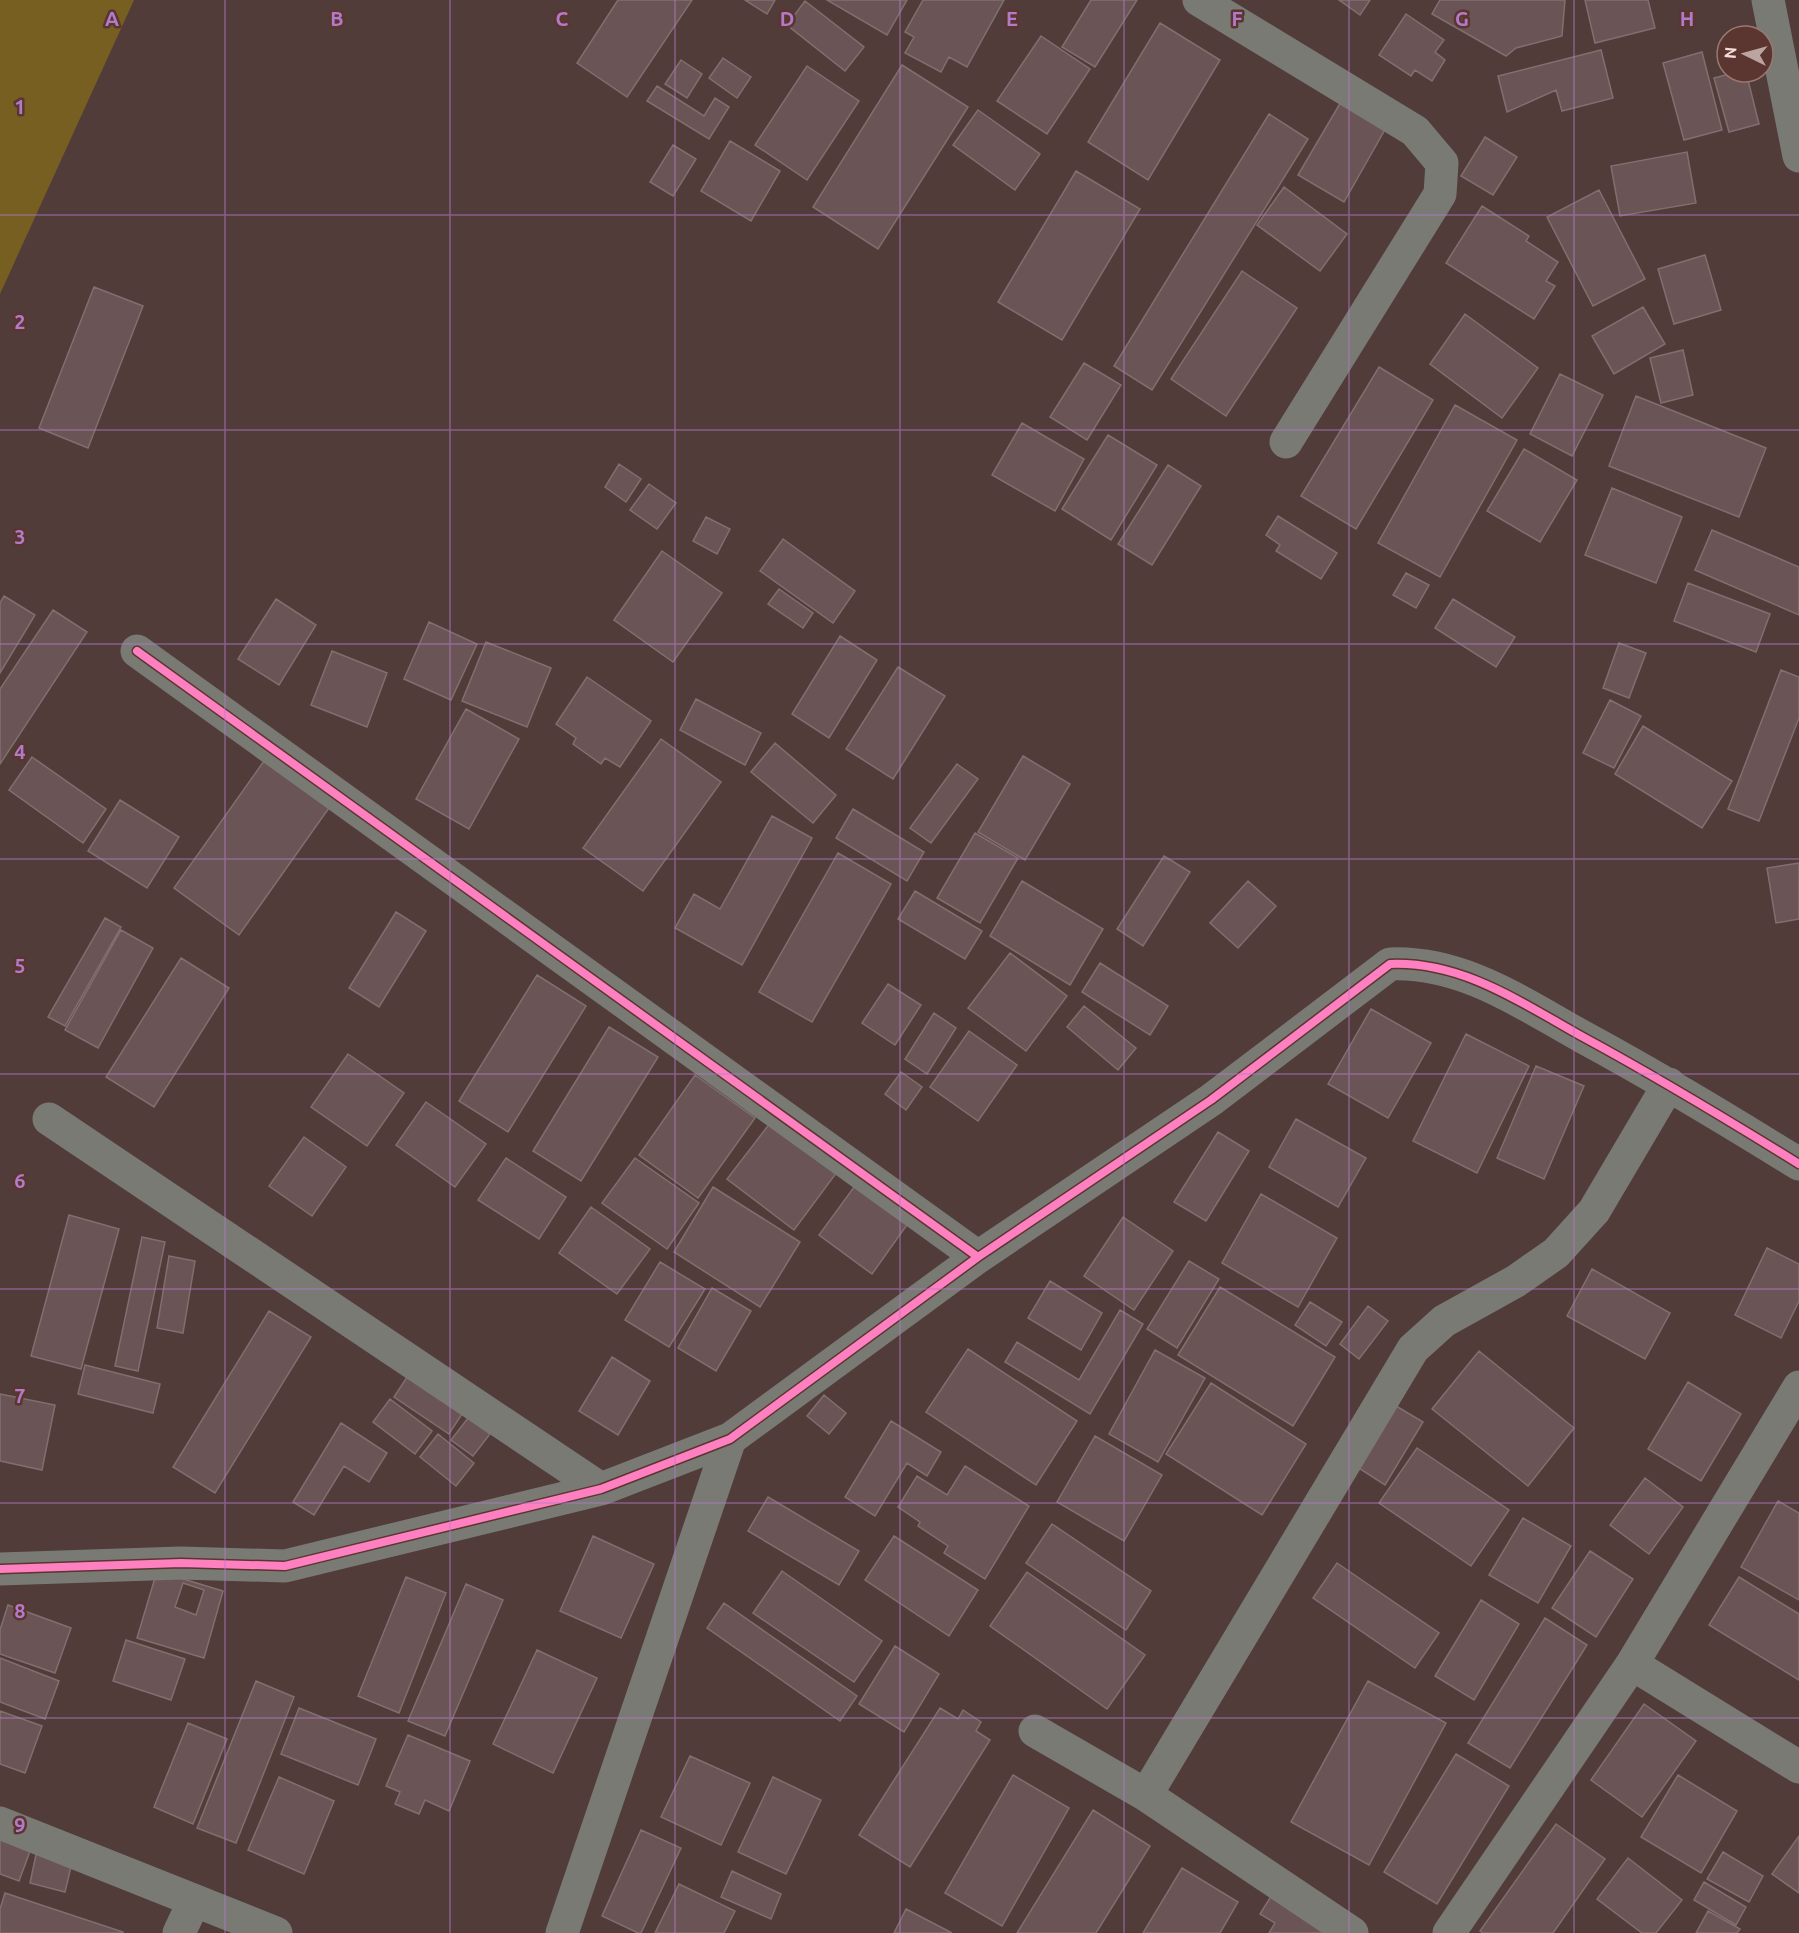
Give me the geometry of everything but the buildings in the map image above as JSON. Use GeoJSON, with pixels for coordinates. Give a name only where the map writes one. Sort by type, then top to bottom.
{"type":"FeatureCollection","features":[{"type":"Feature","properties":{"kind":"street"},"geometry":{"type":"LineString","coordinates":[[1199,0],[1415,131],[1442,163],[1440,194],[1286,442]]}},
{"type":"Feature","properties":{"kind":"street"},"geometry":{"type":"LineString","coordinates":[[1768,0],[1799,156]]}},
{"type":"Feature","properties":{"kind":"street"},"geometry":{"type":"LineString","coordinates":[[137,651],[978,1257]]}},
{"type":"Feature","properties":{"kind":"street"},"geometry":{"type":"LineString","coordinates":[[0,1569],[182,1563],[285,1566],[601,1489],[730,1439],[978,1257],[1212,1100],[1390,964],[1412,963],[1439,968],[1483,982],[1669,1084],[1799,1164]]}},
{"type":"Feature","properties":{"kind":"street"},"geometry":{"type":"LineString","coordinates":[[1146,1795],[1413,1349],[1444,1321],[1516,1281],[1556,1253],[1594,1210],[1669,1084]]}},
{"type":"Feature","properties":{"kind":"street"},"geometry":{"type":"LineString","coordinates":[[49,1119],[601,1489]]}},
{"type":"Feature","properties":{"kind":"street"},"geometry":{"type":"LineString","coordinates":[[1449,1933],[1632,1664],[1799,1387]]}},
{"type":"Feature","properties":{"kind":"street"},"geometry":{"type":"LineString","coordinates":[[562,1933],[730,1439]]}},
{"type":"Feature","properties":{"kind":"street"},"geometry":{"type":"LineString","coordinates":[[1632,1664],[1799,1767]]}},
{"type":"Feature","properties":{"kind":"street"},"geometry":{"type":"LineString","coordinates":[[1035,1731],[1146,1795],[1352,1933]]}},
{"type":"Feature","properties":{"kind":"street"},"geometry":{"type":"LineString","coordinates":[[0,1823],[276,1933]]}},
{"type":"Feature","properties":{"kind":"street"},"geometry":{"type":"LineString","coordinates":[[179,1933],[194,1901]]}},
{"type":"Feature","properties":{"kind":"shaded area"},"geometry":{"type":"Polygon","coordinates":[[[0,0],[134,0],[0,294],[0,0]]]}},
{"type":"Feature","properties":{"kind":"cycle path"},"geometry":{"type":"LineString","coordinates":[[137,651],[978,1257]]}},
{"type":"Feature","properties":{"kind":"cycle path"},"geometry":{"type":"LineString","coordinates":[[0,1569],[181,1563],[285,1566],[601,1489],[730,1439],[978,1257],[1211,1100],[1390,964],[1442,969],[1467,977],[1514,998],[1719,1115],[1799,1164]]}}]}
